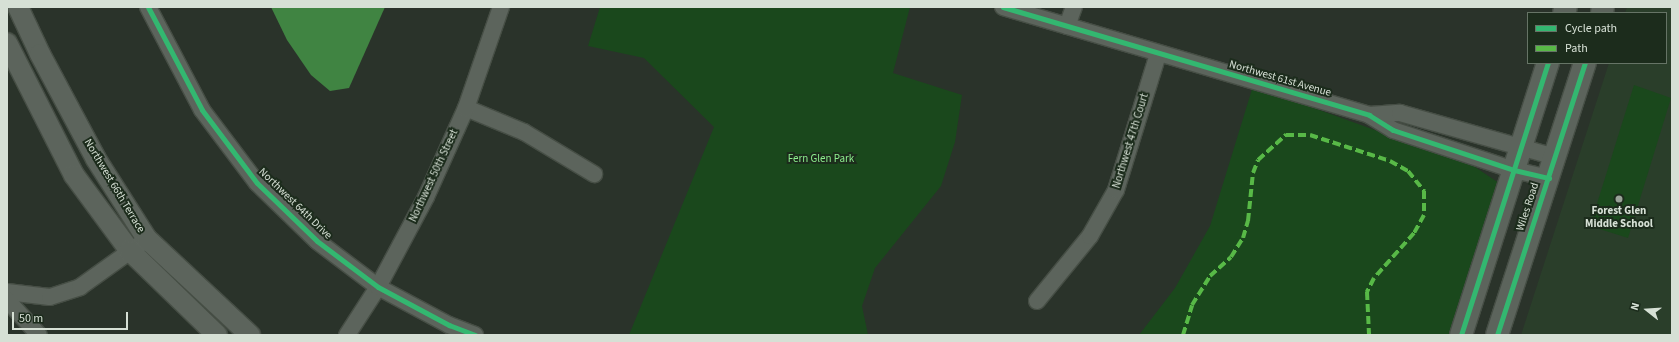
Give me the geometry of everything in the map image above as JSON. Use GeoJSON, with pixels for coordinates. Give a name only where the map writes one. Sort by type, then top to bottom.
{"type":"FeatureCollection","features":[{"type":"Feature","properties":{"kind":"main road"},"geometry":{"type":"LineString","coordinates":[[1461,335],[1548,64]]}},
{"type":"Feature","properties":{"kind":"main road","name":"Wiles Road"},"geometry":{"type":"LineString","coordinates":[[1497,335],[1586,64]]}},
{"type":"Feature","properties":{"kind":"street","name":"Northwest 66th Terrace"},"geometry":{"type":"LineString","coordinates":[[18,7],[40,54],[96,159],[146,239],[250,335]]}},
{"type":"Feature","properties":{"kind":"street","name":"Northwest 64th Drive"},"geometry":{"type":"LineString","coordinates":[[148,7],[202,110],[256,183],[317,241],[378,287],[449,325],[475,335]]}},
{"type":"Feature","properties":{"kind":"street","name":"Northwest 50th Street"},"geometry":{"type":"LineString","coordinates":[[347,335],[378,287],[426,197],[466,108],[501,7]]}},
{"type":"Feature","properties":{"kind":"street","name":"Northwest 61st Avenue"},"geometry":{"type":"LineString","coordinates":[[1003,7],[1158,54],[1369,115],[1393,130],[1514,170],[1549,178]]}},
{"type":"Feature","properties":{"kind":"street"},"geometry":{"type":"LineString","coordinates":[[1068,26],[1074,7]]}},
{"type":"Feature","properties":{"kind":"street","name":"Northwest 66th Terrace"},"geometry":{"type":"LineString","coordinates":[[7,43],[12,63],[74,175],[130,251],[217,335]]}},
{"type":"Feature","properties":{"kind":"street"},"geometry":{"type":"LineString","coordinates":[[12,63],[40,54]]}},
{"type":"Feature","properties":{"kind":"street","name":"Northwest 47th Court"},"geometry":{"type":"LineString","coordinates":[[1037,301],[1090,236],[1116,190],[1158,54]]}},
{"type":"Feature","properties":{"kind":"street"},"geometry":{"type":"LineString","coordinates":[[466,108],[524,132],[594,174]]}},
{"type":"Feature","properties":{"kind":"street","name":"Northwest 61st Avenue"},"geometry":{"type":"LineString","coordinates":[[1369,115],[1400,113],[1555,157]]}},
{"type":"Feature","properties":{"kind":"street"},"geometry":{"type":"LineString","coordinates":[[7,292],[50,297],[80,287],[146,239]]}},
{"type":"Feature","properties":{"kind":"street"},"geometry":{"type":"LineString","coordinates":[[7,300],[39,335]]}},
{"type":"Feature","properties":{"kind":"shaded area"},"geometry":{"type":"Polygon","coordinates":[[[271,7],[385,7],[349,88],[330,91],[311,75],[287,40],[271,7]]]}},
{"type":"Feature","properties":{"kind":"shaded area","name":"Forest Glen Middle School"},"geometry":{"type":"Polygon","coordinates":[[[1627,7],[1672,7],[1672,335],[1521,335],[1609,64],[1667,64],[1667,12],[1625,12],[1627,7]]]}},
{"type":"Feature","properties":{"kind":"green space","name":"Fern Glen Park"},"geometry":{"type":"Polygon","coordinates":[[[600,7],[910,7],[893,73],[962,95],[955,142],[941,186],[875,268],[862,306],[868,335],[629,335],[714,127],[644,58],[588,46],[600,7]]]}},
{"type":"Feature","properties":{"kind":"green space"},"geometry":{"type":"Polygon","coordinates":[[[1634,85],[1671,98],[1628,238],[1590,226],[1634,85]]]}},
{"type":"Feature","properties":{"kind":"green space"},"geometry":{"type":"Polygon","coordinates":[[[1253,86],[1472,165],[1502,185],[1451,335],[1139,335],[1175,288],[1210,226],[1253,86]]]}},
{"type":"Feature","properties":{"kind":"marked path"},"geometry":{"type":"LineString","coordinates":[[1183,335],[1192,305],[1210,276],[1231,257],[1243,238],[1248,221],[1253,173],[1258,160],[1286,135],[1310,135],[1390,161],[1408,171],[1424,191],[1424,215],[1414,233],[1374,278],[1367,292],[1369,335]]}},
{"type":"Feature","properties":{"kind":"cycle path"},"geometry":{"type":"LineString","coordinates":[[148,7],[202,110],[257,183],[317,241],[378,287],[449,325],[475,335]]}},
{"type":"Feature","properties":{"kind":"cycle path"},"geometry":{"type":"LineString","coordinates":[[1003,7],[1369,115],[1393,130],[1514,170],[1549,178]]}},
{"type":"Feature","properties":{"kind":"cycle path"},"geometry":{"type":"LineString","coordinates":[[1461,335],[1548,64]]}},
{"type":"Feature","properties":{"kind":"cycle path"},"geometry":{"type":"LineString","coordinates":[[1497,335],[1585,64]]}},
{"type":"Feature","properties":{"kind":"place","name":"Forest Glen Middle School"},"geometry":{"type":"Point","coordinates":[1619,199]}}]}
